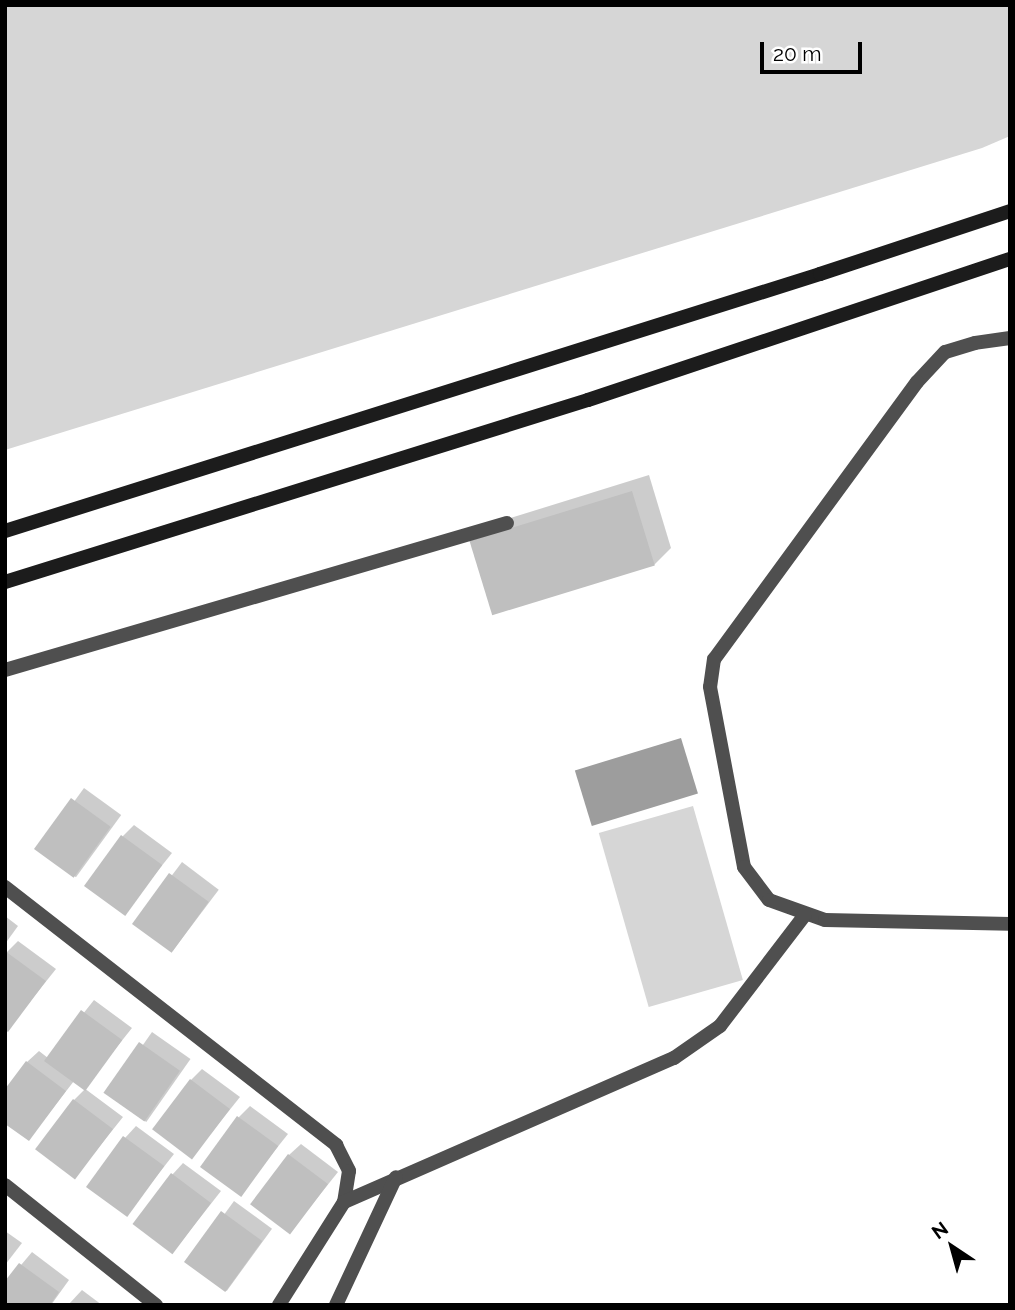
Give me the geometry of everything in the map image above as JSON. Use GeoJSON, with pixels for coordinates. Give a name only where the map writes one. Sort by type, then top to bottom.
{"type":"FeatureCollection","features":[{"type":"Feature","properties":{"kind":"street"},"geometry":{"type":"LineString","coordinates":[[5,531],[821,274],[1010,211]]}},
{"type":"Feature","properties":{"kind":"street"},"geometry":{"type":"LineString","coordinates":[[5,582],[588,400],[1010,259]]}},
{"type":"Feature","properties":{"kind":"street"},"geometry":{"type":"LineString","coordinates":[[1010,338],[975,343],[945,352],[917,382],[714,659],[710,687],[744,867],[769,900],[825,920],[1010,924]]}},
{"type":"Feature","properties":{"kind":"street"},"geometry":{"type":"LineString","coordinates":[[5,670],[507,523]]}},
{"type":"Feature","properties":{"kind":"street"},"geometry":{"type":"LineString","coordinates":[[5,887],[336,1144],[349,1171],[344,1202],[279,1305]]}},
{"type":"Feature","properties":{"kind":"street"},"geometry":{"type":"LineString","coordinates":[[344,1202],[396,1177],[674,1058],[720,1026],[805,915]]}},
{"type":"Feature","properties":{"kind":"street"},"geometry":{"type":"LineString","coordinates":[[336,1305],[396,1177]]}},
{"type":"Feature","properties":{"kind":"street"},"geometry":{"type":"LineString","coordinates":[[5,1185],[156,1305]]}},
{"type":"Feature","properties":{"kind":"shaded area"},"geometry":{"type":"Polygon","coordinates":[[[5,5],[1010,5],[1010,136],[982,148],[5,450],[5,5]]]}},
{"type":"Feature","properties":{"kind":"shaded area"},"geometry":{"type":"Polygon","coordinates":[[[681,738],[698,793],[592,826],[575,770],[681,738]]]}},
{"type":"Feature","properties":{"kind":"shaded area"},"geometry":{"type":"Polygon","coordinates":[[[693,806],[743,980],[649,1007],[599,833],[693,806]]]}},
{"type":"Feature","properties":{"kind":"building"},"geometry":{"type":"Polygon","coordinates":[[[632,491],[655,566],[492,615],[469,541],[632,491]]]}},
{"type":"Feature","properties":{"kind":"building"},"geometry":{"type":"Polygon","coordinates":[[[71,798],[111,827],[74,878],[34,849],[71,798]]]}},
{"type":"Feature","properties":{"kind":"building"},"geometry":{"type":"Polygon","coordinates":[[[121,835],[162,865],[125,916],[84,886],[121,835]]]}},
{"type":"Feature","properties":{"kind":"building"},"geometry":{"type":"Polygon","coordinates":[[[169,873],[209,902],[172,953],[132,924],[169,873]]]}},
{"type":"Feature","properties":{"kind":"building"},"geometry":{"type":"Polygon","coordinates":[[[5,951],[46,981],[8,1032],[5,1030],[5,951]]]}},
{"type":"Feature","properties":{"kind":"building"},"geometry":{"type":"Polygon","coordinates":[[[81,1010],[122,1040],[85,1091],[44,1061],[81,1010]]]}},
{"type":"Feature","properties":{"kind":"building"},"geometry":{"type":"Polygon","coordinates":[[[139,1042],[180,1071],[144,1121],[103,1093],[139,1042]]]}},
{"type":"Feature","properties":{"kind":"building"},"geometry":{"type":"Polygon","coordinates":[[[26,1061],[66,1091],[29,1141],[5,1124],[5,1089],[26,1061]]]}},
{"type":"Feature","properties":{"kind":"building"},"geometry":{"type":"Polygon","coordinates":[[[190,1079],[230,1109],[192,1159],[152,1129],[190,1079]]]}},
{"type":"Feature","properties":{"kind":"building"},"geometry":{"type":"Polygon","coordinates":[[[73,1099],[113,1129],[75,1179],[35,1149],[73,1099]]]}},
{"type":"Feature","properties":{"kind":"building"},"geometry":{"type":"Polygon","coordinates":[[[237,1116],[278,1146],[241,1197],[200,1167],[237,1116]]]}},
{"type":"Feature","properties":{"kind":"building"},"geometry":{"type":"Polygon","coordinates":[[[123,1136],[164,1166],[127,1217],[86,1187],[123,1136]]]}},
{"type":"Feature","properties":{"kind":"building"},"geometry":{"type":"Polygon","coordinates":[[[288,1154],[328,1184],[290,1234],[250,1204],[288,1154]]]}},
{"type":"Feature","properties":{"kind":"building"},"geometry":{"type":"Polygon","coordinates":[[[171,1173],[211,1203],[172,1254],[132,1224],[171,1173]]]}},
{"type":"Feature","properties":{"kind":"building"},"geometry":{"type":"Polygon","coordinates":[[[221,1211],[262,1241],[225,1292],[184,1262],[221,1211]]]}},
{"type":"Feature","properties":{"kind":"building"},"geometry":{"type":"Polygon","coordinates":[[[19,1263],[59,1292],[50,1305],[5,1305],[5,1281],[19,1263]]]}}]}
